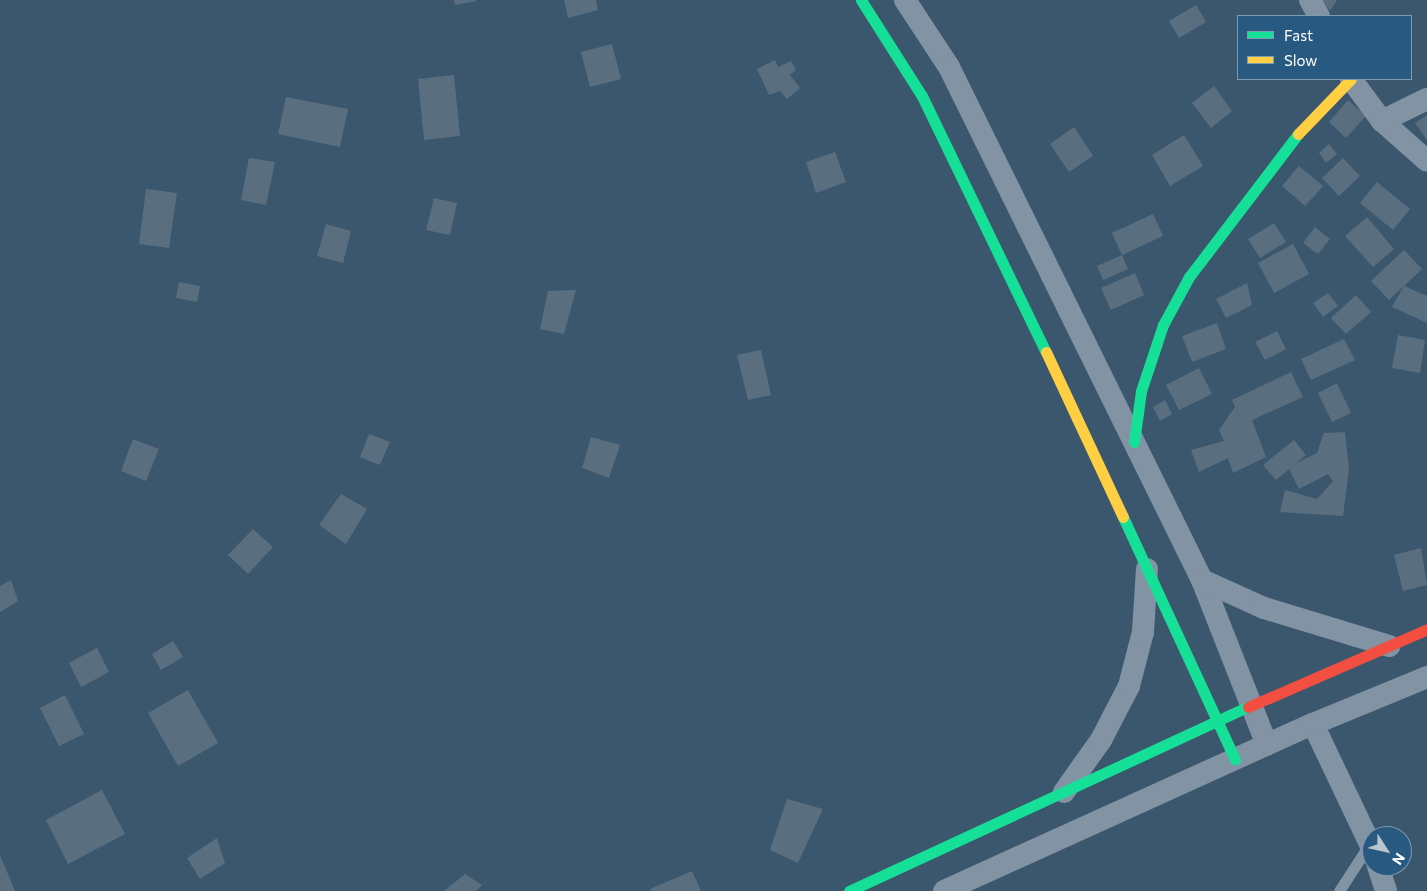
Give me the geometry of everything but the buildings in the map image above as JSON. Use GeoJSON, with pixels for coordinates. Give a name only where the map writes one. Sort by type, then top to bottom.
{"type":"FeatureCollection","features":[{"type":"Feature","properties":{"kind":"street"},"geometry":{"type":"LineString","coordinates":[[861,0],[922,96],[990,232],[1235,760]]}},
{"type":"Feature","properties":{"kind":"street"},"geometry":{"type":"LineString","coordinates":[[905,0],[949,67],[1202,580],[1268,745]]}},
{"type":"Feature","properties":{"kind":"street"},"geometry":{"type":"LineString","coordinates":[[1310,0],[1318,15]]}},
{"type":"Feature","properties":{"kind":"street"},"geometry":{"type":"LineString","coordinates":[[1134,442],[1141,390],[1163,325],[1189,277],[1305,124],[1350,80]]}},
{"type":"Feature","properties":{"kind":"street"},"geometry":{"type":"LineString","coordinates":[[1352,80],[1382,121],[1427,161]]}},
{"type":"Feature","properties":{"kind":"street"},"geometry":{"type":"LineString","coordinates":[[1382,121],[1427,99]]}},
{"type":"Feature","properties":{"kind":"street"},"geometry":{"type":"LineString","coordinates":[[1064,792],[1101,740],[1129,686],[1144,632],[1147,569]]}},
{"type":"Feature","properties":{"kind":"street"},"geometry":{"type":"LineString","coordinates":[[1202,580],[1264,608],[1389,646]]}},
{"type":"Feature","properties":{"kind":"street"},"geometry":{"type":"LineString","coordinates":[[849,891],[1253,705],[1427,629]]}},
{"type":"Feature","properties":{"kind":"street"},"geometry":{"type":"LineString","coordinates":[[944,891],[1313,724],[1427,678]]}},
{"type":"Feature","properties":{"kind":"street"},"geometry":{"type":"LineString","coordinates":[[1313,724],[1362,827]]}},
{"type":"Feature","properties":{"kind":"street"},"geometry":{"type":"LineString","coordinates":[[1381,876],[1386,891]]}},
{"type":"Feature","properties":{"kind":"lane"},"geometry":{"type":"LineString","coordinates":[[1339,891],[1362,859]]}},
{"type":"Feature","properties":{"kind":"traffic: fast"},"geometry":{"type":"LineString","coordinates":[[861,0],[922,96],[1046,352]]}},
{"type":"Feature","properties":{"kind":"traffic: fast"},"geometry":{"type":"LineString","coordinates":[[1134,442],[1141,391],[1163,325],[1189,277],[1298,134]]}},
{"type":"Feature","properties":{"kind":"traffic: fast"},"geometry":{"type":"LineString","coordinates":[[1123,517],[1235,759]]}},
{"type":"Feature","properties":{"kind":"traffic: fast"},"geometry":{"type":"LineString","coordinates":[[849,891],[1248,707]]}},
{"type":"Feature","properties":{"kind":"traffic: slow"},"geometry":{"type":"LineString","coordinates":[[1298,134],[1350,80]]}},
{"type":"Feature","properties":{"kind":"traffic: slow"},"geometry":{"type":"LineString","coordinates":[[1046,352],[1123,517]]}},
{"type":"Feature","properties":{"kind":"traffic: jam"},"geometry":{"type":"LineString","coordinates":[[1248,707],[1427,629]]}}]}
